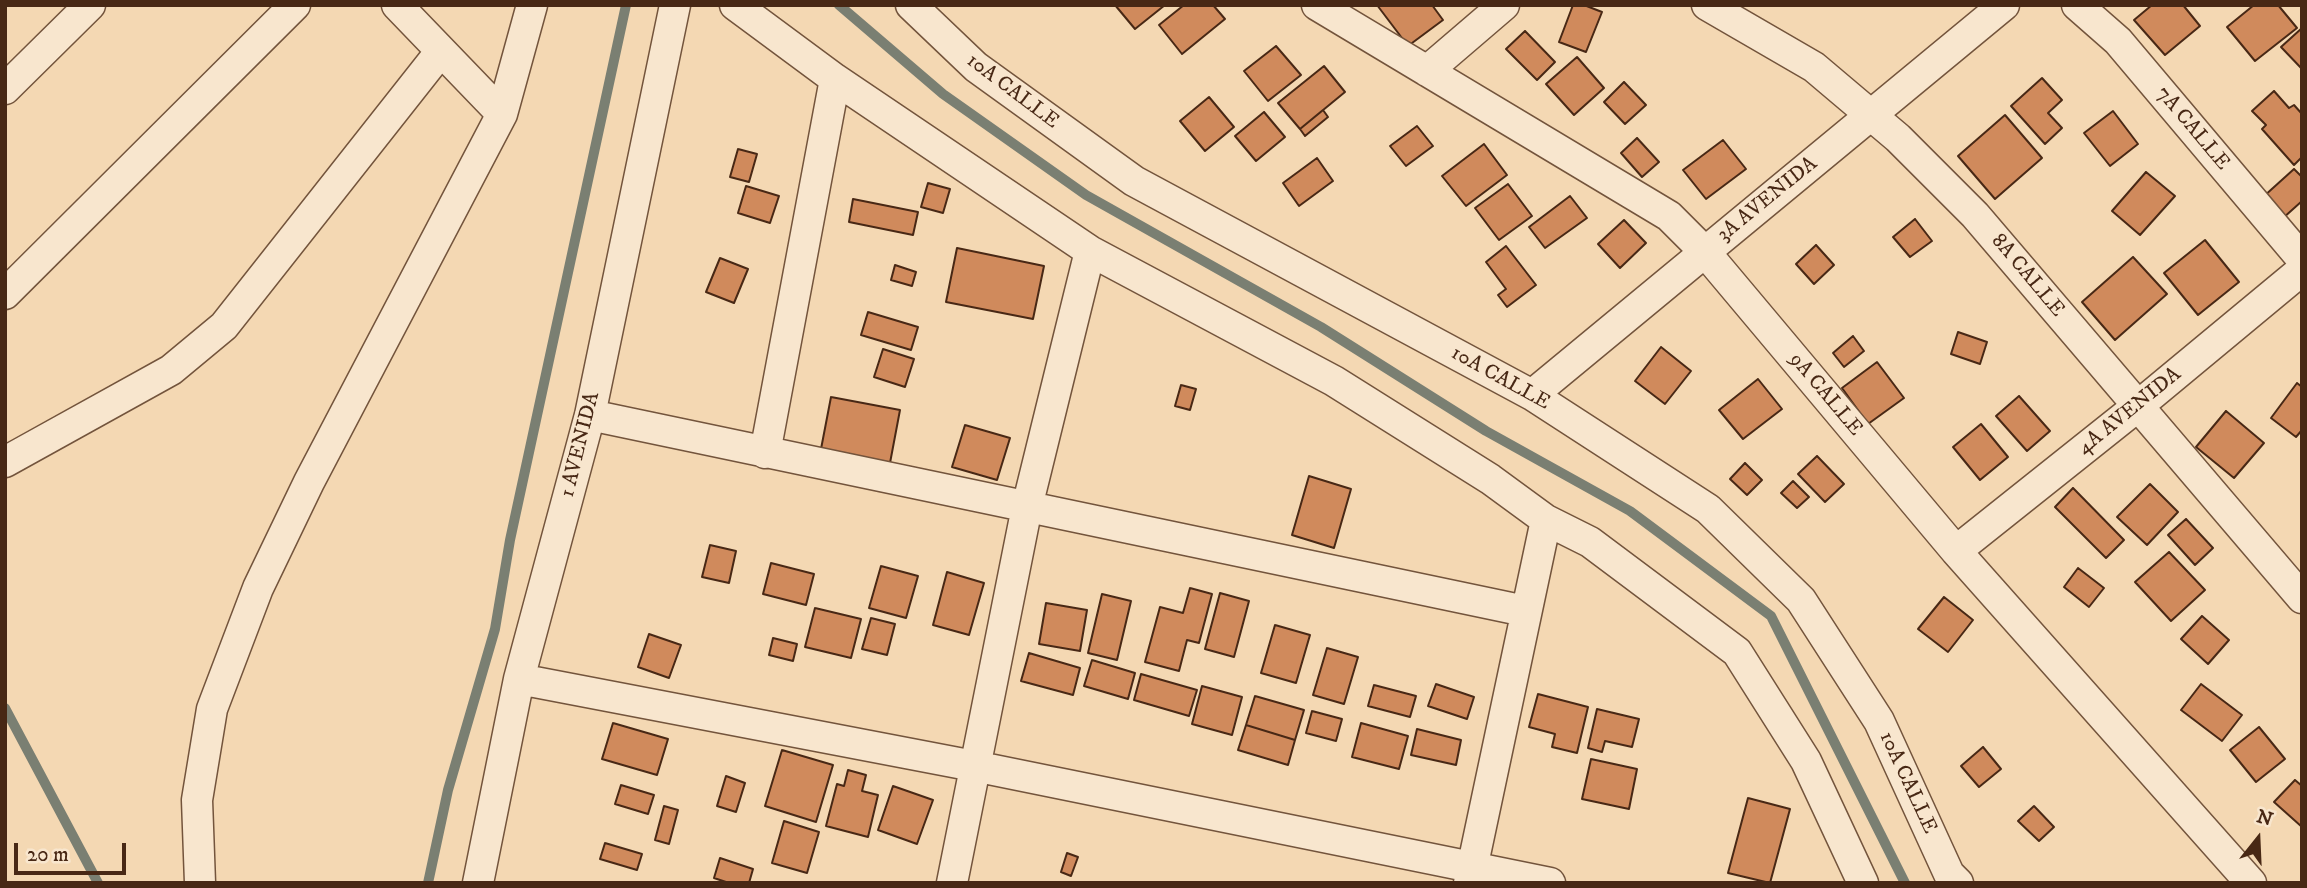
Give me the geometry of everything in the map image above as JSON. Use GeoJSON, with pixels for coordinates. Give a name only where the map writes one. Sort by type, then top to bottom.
{"type":"FeatureCollection","features":[{"type":"Feature","properties":{"kind":"street"},"geometry":{"type":"LineString","coordinates":[[5,89],[90,5]]}},
{"type":"Feature","properties":{"kind":"street"},"geometry":{"type":"LineString","coordinates":[[5,294],[295,5]]}},
{"type":"Feature","properties":{"kind":"street"},"geometry":{"type":"LineString","coordinates":[[397,5],[502,114]]}},
{"type":"Feature","properties":{"kind":"street"},"geometry":{"type":"LineString","coordinates":[[200,883],[197,800],[212,709],[258,588],[309,482],[502,114],[531,5]]}},
{"type":"Feature","properties":{"kind":"street","name":"1 AVENIDA"},"geometry":{"type":"LineString","coordinates":[[478,883],[520,679],[590,415],[675,5]]}},
{"type":"Feature","properties":{"kind":"street"},"geometry":{"type":"LineString","coordinates":[[735,5],[835,79],[1090,251],[1334,381],[1490,479],[1546,520],[1590,542],[1737,652],[1807,761],[1863,883]]}},
{"type":"Feature","properties":{"kind":"street","name":"10A CALLE"},"geometry":{"type":"LineString","coordinates":[[911,5],[976,67],[1134,181],[1532,395],[1708,509],[1801,600],[1879,721],[1953,880]]}},
{"type":"Feature","properties":{"kind":"street","name":"9A CALLE"},"geometry":{"type":"LineString","coordinates":[[1317,5],[1669,216],[1705,252],[1956,551],[2250,883]]}},
{"type":"Feature","properties":{"kind":"street"},"geometry":{"type":"LineString","coordinates":[[1427,71],[1504,5]]}},
{"type":"Feature","properties":{"kind":"street","name":"8A CALLE"},"geometry":{"type":"LineString","coordinates":[[1707,5],[1814,67],[1871,115],[1975,215],[2302,598]]}},
{"type":"Feature","properties":{"kind":"street","name":"3A AVENIDA"},"geometry":{"type":"LineString","coordinates":[[1532,395],[2004,5]]}},
{"type":"Feature","properties":{"kind":"street","name":"7A CALLE"},"geometry":{"type":"LineString","coordinates":[[2077,5],[2118,41],[2302,259]]}},
{"type":"Feature","properties":{"kind":"street"},"geometry":{"type":"LineString","coordinates":[[5,462],[171,370],[224,326],[441,51]]}},
{"type":"Feature","properties":{"kind":"street"},"geometry":{"type":"LineString","coordinates":[[765,453],[835,79]]}},
{"type":"Feature","properties":{"kind":"street"},"geometry":{"type":"LineString","coordinates":[[951,883],[1027,508],[1090,251]]}},
{"type":"Feature","properties":{"kind":"street","name":"4A AVENIDA"},"geometry":{"type":"LineString","coordinates":[[1956,551],[2138,406],[2302,270]]}},
{"type":"Feature","properties":{"kind":"street"},"geometry":{"type":"LineString","coordinates":[[590,415],[1525,611]]}},
{"type":"Feature","properties":{"kind":"street"},"geometry":{"type":"LineString","coordinates":[[1470,875],[1546,520]]}},
{"type":"Feature","properties":{"kind":"street"},"geometry":{"type":"LineString","coordinates":[[520,679],[974,766],[1470,875],[1550,883]]}},
{"type":"Feature","properties":{"kind":"building"},"geometry":{"type":"Polygon","coordinates":[[[1115,5],[1165,5],[1135,29],[1115,5]]]}},
{"type":"Feature","properties":{"kind":"building"},"geometry":{"type":"Polygon","coordinates":[[[1184,5],[1213,5],[1225,19],[1182,54],[1159,25],[1184,5]]]}},
{"type":"Feature","properties":{"kind":"building"},"geometry":{"type":"Polygon","coordinates":[[[1377,5],[1432,5],[1443,20],[1408,46],[1377,5]]]}},
{"type":"Feature","properties":{"kind":"building"},"geometry":{"type":"Polygon","coordinates":[[[1573,5],[1584,5],[1602,12],[1586,52],[1559,42],[1573,5]]]}},
{"type":"Feature","properties":{"kind":"building"},"geometry":{"type":"Polygon","coordinates":[[[2152,5],[2183,5],[2200,26],[2165,55],[2134,20],[2152,5]]]}},
{"type":"Feature","properties":{"kind":"building"},"geometry":{"type":"Polygon","coordinates":[[[2254,5],[2278,5],[2297,28],[2255,61],[2227,27],[2254,5]]]}},
{"type":"Feature","properties":{"kind":"building"},"geometry":{"type":"Polygon","coordinates":[[[2302,28],[2302,69],[2281,47],[2302,28]]]}},
{"type":"Feature","properties":{"kind":"building"},"geometry":{"type":"Polygon","coordinates":[[[1525,31],[1555,62],[1537,80],[1506,49],[1525,31]]]}},
{"type":"Feature","properties":{"kind":"building"},"geometry":{"type":"Polygon","coordinates":[[[1276,46],[1301,75],[1268,101],[1244,71],[1276,46]]]}},
{"type":"Feature","properties":{"kind":"building"},"geometry":{"type":"Polygon","coordinates":[[[1577,57],[1604,88],[1574,115],[1546,84],[1577,57]]]}},
{"type":"Feature","properties":{"kind":"building"},"geometry":{"type":"Polygon","coordinates":[[[1324,66],[1345,92],[1300,129],[1278,103],[1324,66]]]}},
{"type":"Feature","properties":{"kind":"building"},"geometry":{"type":"Polygon","coordinates":[[[2042,78],[2062,100],[2048,113],[2062,128],[2045,144],[2011,106],[2042,78]]]}},
{"type":"Feature","properties":{"kind":"building"},"geometry":{"type":"Polygon","coordinates":[[[1624,82],[1646,105],[1625,124],[1604,102],[1624,82]]]}},
{"type":"Feature","properties":{"kind":"building"},"geometry":{"type":"Polygon","coordinates":[[[2274,91],[2289,108],[2294,105],[2302,114],[2302,157],[2294,165],[2262,129],[2266,125],[2252,111],[2274,91]]]}},
{"type":"Feature","properties":{"kind":"building"},"geometry":{"type":"Polygon","coordinates":[[[1209,97],[1234,127],[1205,151],[1180,121],[1209,97]]]}},
{"type":"Feature","properties":{"kind":"building"},"geometry":{"type":"Polygon","coordinates":[[[1323,110],[1328,117],[1305,136],[1300,129],[1323,110]]]}},
{"type":"Feature","properties":{"kind":"building"},"geometry":{"type":"Polygon","coordinates":[[[2113,111],[2138,144],[2110,166],[2084,133],[2113,111]]]}},
{"type":"Feature","properties":{"kind":"building"},"geometry":{"type":"Polygon","coordinates":[[[1264,112],[1285,137],[1256,161],[1235,136],[1264,112]]]}},
{"type":"Feature","properties":{"kind":"building"},"geometry":{"type":"Polygon","coordinates":[[[2005,115],[2042,158],[1995,199],[1958,156],[2005,115]]]}},
{"type":"Feature","properties":{"kind":"building"},"geometry":{"type":"Polygon","coordinates":[[[1417,126],[1433,146],[1406,166],[1390,146],[1417,126]]]}},
{"type":"Feature","properties":{"kind":"building"},"geometry":{"type":"Polygon","coordinates":[[[1637,138],[1659,162],[1642,177],[1621,153],[1637,138]]]}},
{"type":"Feature","properties":{"kind":"building"},"geometry":{"type":"Polygon","coordinates":[[[1723,140],[1746,169],[1706,199],[1683,170],[1723,140]]]}},
{"type":"Feature","properties":{"kind":"building"},"geometry":{"type":"Polygon","coordinates":[[[1484,144],[1507,175],[1466,206],[1442,176],[1484,144]]]}},
{"type":"Feature","properties":{"kind":"building"},"geometry":{"type":"Polygon","coordinates":[[[738,149],[757,154],[749,182],[730,177],[738,149]]]}},
{"type":"Feature","properties":{"kind":"building"},"geometry":{"type":"Polygon","coordinates":[[[1317,158],[1333,181],[1299,206],[1283,183],[1317,158]]]}},
{"type":"Feature","properties":{"kind":"building"},"geometry":{"type":"Polygon","coordinates":[[[2294,169],[2302,177],[2302,201],[2282,219],[2263,197],[2294,169]]]}},
{"type":"Feature","properties":{"kind":"building"},"geometry":{"type":"Polygon","coordinates":[[[2146,172],[2175,196],[2140,235],[2112,211],[2146,172]]]}},
{"type":"Feature","properties":{"kind":"building"},"geometry":{"type":"Polygon","coordinates":[[[928,183],[950,189],[943,213],[921,207],[928,183]]]}},
{"type":"Feature","properties":{"kind":"building"},"geometry":{"type":"Polygon","coordinates":[[[1508,184],[1532,216],[1499,240],[1475,208],[1508,184]]]}},
{"type":"Feature","properties":{"kind":"building"},"geometry":{"type":"Polygon","coordinates":[[[746,186],[779,196],[770,223],[738,213],[746,186]]]}},
{"type":"Feature","properties":{"kind":"building"},"geometry":{"type":"Polygon","coordinates":[[[1570,196],[1587,218],[1545,248],[1529,227],[1570,196]]]}},
{"type":"Feature","properties":{"kind":"building"},"geometry":{"type":"Polygon","coordinates":[[[853,199],[918,212],[913,235],[849,222],[853,199]]]}},
{"type":"Feature","properties":{"kind":"building"},"geometry":{"type":"Polygon","coordinates":[[[1915,219],[1932,241],[1910,257],[1893,237],[1915,219]]]}},
{"type":"Feature","properties":{"kind":"building"},"geometry":{"type":"Polygon","coordinates":[[[1624,220],[1646,243],[1620,268],[1598,244],[1624,220]]]}},
{"type":"Feature","properties":{"kind":"building"},"geometry":{"type":"Polygon","coordinates":[[[2205,240],[2239,282],[2198,315],[2164,273],[2205,240]]]}},
{"type":"Feature","properties":{"kind":"building"},"geometry":{"type":"Polygon","coordinates":[[[1816,245],[1834,265],[1814,284],[1796,264],[1816,245]]]}},
{"type":"Feature","properties":{"kind":"building"},"geometry":{"type":"Polygon","coordinates":[[[1506,246],[1536,285],[1507,307],[1498,295],[1506,289],[1486,262],[1506,246]]]}},
{"type":"Feature","properties":{"kind":"building"},"geometry":{"type":"Polygon","coordinates":[[[957,248],[1044,266],[1033,319],[946,302],[957,248]]]}},
{"type":"Feature","properties":{"kind":"building"},"geometry":{"type":"Polygon","coordinates":[[[2133,257],[2167,294],[2115,340],[2082,302],[2133,257]]]}},
{"type":"Feature","properties":{"kind":"building"},"geometry":{"type":"Polygon","coordinates":[[[720,258],[748,269],[734,303],[706,292],[720,258]]]}},
{"type":"Feature","properties":{"kind":"building"},"geometry":{"type":"Polygon","coordinates":[[[895,265],[916,272],[912,286],[891,280],[895,265]]]}},
{"type":"Feature","properties":{"kind":"building"},"geometry":{"type":"Polygon","coordinates":[[[868,312],[918,327],[911,350],[861,335],[868,312]]]}},
{"type":"Feature","properties":{"kind":"building"},"geometry":{"type":"Polygon","coordinates":[[[1958,332],[1987,342],[1980,364],[1951,354],[1958,332]]]}},
{"type":"Feature","properties":{"kind":"building"},"geometry":{"type":"Polygon","coordinates":[[[1853,336],[1864,351],[1844,367],[1833,353],[1853,336]]]}},
{"type":"Feature","properties":{"kind":"building"},"geometry":{"type":"Polygon","coordinates":[[[1661,347],[1691,371],[1665,404],[1635,381],[1661,347]]]}},
{"type":"Feature","properties":{"kind":"building"},"geometry":{"type":"Polygon","coordinates":[[[883,349],[914,359],[905,387],[874,377],[883,349]]]}},
{"type":"Feature","properties":{"kind":"building"},"geometry":{"type":"Polygon","coordinates":[[[1877,362],[1904,398],[1868,424],[1842,388],[1877,362]]]}},
{"type":"Feature","properties":{"kind":"building"},"geometry":{"type":"Polygon","coordinates":[[[1758,379],[1782,409],[1743,439],[1719,410],[1758,379]]]}},
{"type":"Feature","properties":{"kind":"building"},"geometry":{"type":"Polygon","coordinates":[[[2297,383],[2302,387],[2302,430],[2296,437],[2271,418],[2297,383]]]}},
{"type":"Feature","properties":{"kind":"building"},"geometry":{"type":"Polygon","coordinates":[[[1181,385],[1196,389],[1190,410],[1175,406],[1181,385]]]}},
{"type":"Feature","properties":{"kind":"building"},"geometry":{"type":"Polygon","coordinates":[[[2019,396],[2050,431],[2027,451],[1996,416],[2019,396]]]}},
{"type":"Feature","properties":{"kind":"building"},"geometry":{"type":"Polygon","coordinates":[[[831,397],[900,410],[890,463],[821,449],[831,397]]]}},
{"type":"Feature","properties":{"kind":"building"},"geometry":{"type":"Polygon","coordinates":[[[2226,411],[2264,443],[2234,478],[2196,447],[2226,411]]]}},
{"type":"Feature","properties":{"kind":"building"},"geometry":{"type":"Polygon","coordinates":[[[1981,424],[2008,457],[1980,480],[1953,447],[1981,424]]]}},
{"type":"Feature","properties":{"kind":"building"},"geometry":{"type":"Polygon","coordinates":[[[965,425],[1010,438],[997,480],[952,467],[965,425]]]}},
{"type":"Feature","properties":{"kind":"building"},"geometry":{"type":"Polygon","coordinates":[[[1817,456],[1844,484],[1825,502],[1798,474],[1817,456]]]}},
{"type":"Feature","properties":{"kind":"building"},"geometry":{"type":"Polygon","coordinates":[[[1745,463],[1762,480],[1747,495],[1730,479],[1745,463]]]}},
{"type":"Feature","properties":{"kind":"building"},"geometry":{"type":"Polygon","coordinates":[[[1309,476],[1351,489],[1334,548],[1292,535],[1309,476]]]}},
{"type":"Feature","properties":{"kind":"building"},"geometry":{"type":"Polygon","coordinates":[[[1793,481],[1809,497],[1797,508],[1781,493],[1793,481]]]}},
{"type":"Feature","properties":{"kind":"building"},"geometry":{"type":"Polygon","coordinates":[[[2150,484],[2178,512],[2147,545],[2117,517],[2150,484]]]}},
{"type":"Feature","properties":{"kind":"building"},"geometry":{"type":"Polygon","coordinates":[[[2073,488],[2124,540],[2106,558],[2055,507],[2073,488]]]}},
{"type":"Feature","properties":{"kind":"building"},"geometry":{"type":"Polygon","coordinates":[[[2186,519],[2213,548],[2195,565],[2168,535],[2186,519]]]}},
{"type":"Feature","properties":{"kind":"building"},"geometry":{"type":"Polygon","coordinates":[[[710,545],[736,551],[729,583],[702,577],[710,545]]]}},
{"type":"Feature","properties":{"kind":"building"},"geometry":{"type":"Polygon","coordinates":[[[2169,552],[2205,590],[2171,621],[2135,582],[2169,552]]]}},
{"type":"Feature","properties":{"kind":"building"},"geometry":{"type":"Polygon","coordinates":[[[771,563],[814,574],[806,605],[763,594],[771,563]]]}},
{"type":"Feature","properties":{"kind":"building"},"geometry":{"type":"Polygon","coordinates":[[[881,566],[918,576],[906,618],[869,608],[881,566]]]}},
{"type":"Feature","properties":{"kind":"building"},"geometry":{"type":"Polygon","coordinates":[[[2078,568],[2104,588],[2089,607],[2064,587],[2078,568]]]}},
{"type":"Feature","properties":{"kind":"building"},"geometry":{"type":"Polygon","coordinates":[[[947,572],[984,583],[969,635],[933,625],[947,572]]]}},
{"type":"Feature","properties":{"kind":"building"},"geometry":{"type":"Polygon","coordinates":[[[1190,588],[1212,594],[1199,643],[1187,640],[1179,671],[1145,662],[1160,607],[1183,613],[1190,588]]]}},
{"type":"Feature","properties":{"kind":"building"},"geometry":{"type":"Polygon","coordinates":[[[1220,593],[1249,601],[1234,657],[1205,649],[1220,593]]]}},
{"type":"Feature","properties":{"kind":"building"},"geometry":{"type":"Polygon","coordinates":[[[1102,594],[1131,601],[1117,660],[1088,653],[1102,594]]]}},
{"type":"Feature","properties":{"kind":"building"},"geometry":{"type":"Polygon","coordinates":[[[1944,597],[1973,620],[1948,652],[1918,629],[1944,597]]]}},
{"type":"Feature","properties":{"kind":"building"},"geometry":{"type":"Polygon","coordinates":[[[1046,603],[1087,610],[1080,651],[1039,644],[1046,603]]]}},
{"type":"Feature","properties":{"kind":"building"},"geometry":{"type":"Polygon","coordinates":[[[815,608],[861,619],[851,658],[805,647],[815,608]]]}},
{"type":"Feature","properties":{"kind":"building"},"geometry":{"type":"Polygon","coordinates":[[[2202,616],[2229,640],[2208,664],[2181,639],[2202,616]]]}},
{"type":"Feature","properties":{"kind":"building"},"geometry":{"type":"Polygon","coordinates":[[[871,618],[895,624],[887,655],[862,649],[871,618]]]}},
{"type":"Feature","properties":{"kind":"building"},"geometry":{"type":"Polygon","coordinates":[[[1275,625],[1310,635],[1296,683],[1261,673],[1275,625]]]}},
{"type":"Feature","properties":{"kind":"building"},"geometry":{"type":"Polygon","coordinates":[[[649,634],[681,645],[669,678],[638,667],[649,634]]]}},
{"type":"Feature","properties":{"kind":"building"},"geometry":{"type":"Polygon","coordinates":[[[773,638],[797,644],[793,661],[769,655],[773,638]]]}},
{"type":"Feature","properties":{"kind":"building"},"geometry":{"type":"Polygon","coordinates":[[[1327,648],[1358,657],[1344,704],[1313,695],[1327,648]]]}},
{"type":"Feature","properties":{"kind":"building"},"geometry":{"type":"Polygon","coordinates":[[[1029,653],[1080,668],[1073,695],[1021,681],[1029,653]]]}},
{"type":"Feature","properties":{"kind":"building"},"geometry":{"type":"Polygon","coordinates":[[[1092,660],[1135,673],[1128,699],[1084,686],[1092,660]]]}},
{"type":"Feature","properties":{"kind":"building"},"geometry":{"type":"Polygon","coordinates":[[[1141,674],[1197,690],[1189,716],[1134,700],[1141,674]]]}},
{"type":"Feature","properties":{"kind":"building"},"geometry":{"type":"Polygon","coordinates":[[[1436,684],[1474,697],[1467,719],[1428,706],[1436,684]]]}},
{"type":"Feature","properties":{"kind":"building"},"geometry":{"type":"Polygon","coordinates":[[[2201,684],[2242,715],[2222,741],[2181,710],[2201,684]]]}},
{"type":"Feature","properties":{"kind":"building"},"geometry":{"type":"Polygon","coordinates":[[[1374,685],[1416,696],[1410,717],[1368,706],[1374,685]]]}},
{"type":"Feature","properties":{"kind":"building"},"geometry":{"type":"Polygon","coordinates":[[[1202,686],[1242,697],[1232,735],[1192,724],[1202,686]]]}},
{"type":"Feature","properties":{"kind":"building"},"geometry":{"type":"Polygon","coordinates":[[[1538,694],[1588,707],[1577,753],[1552,747],[1555,734],[1529,727],[1538,694]]]}},
{"type":"Feature","properties":{"kind":"building"},"geometry":{"type":"Polygon","coordinates":[[[1255,696],[1304,710],[1295,740],[1246,725],[1255,696]]]}},
{"type":"Feature","properties":{"kind":"building"},"geometry":{"type":"Polygon","coordinates":[[[1597,709],[1639,719],[1632,747],[1605,741],[1602,752],[1588,748],[1597,709]]]}},
{"type":"Feature","properties":{"kind":"building"},"geometry":{"type":"Polygon","coordinates":[[[1312,711],[1342,719],[1336,741],[1306,733],[1312,711]]]}},
{"type":"Feature","properties":{"kind":"building"},"geometry":{"type":"Polygon","coordinates":[[[613,723],[668,739],[657,775],[602,759],[613,723]]]}},
{"type":"Feature","properties":{"kind":"building"},"geometry":{"type":"Polygon","coordinates":[[[1361,723],[1408,736],[1399,769],[1352,757],[1361,723]]]}},
{"type":"Feature","properties":{"kind":"building"},"geometry":{"type":"Polygon","coordinates":[[[1246,725],[1295,740],[1288,765],[1238,750],[1246,725]]]}},
{"type":"Feature","properties":{"kind":"building"},"geometry":{"type":"Polygon","coordinates":[[[2259,727],[2285,759],[2256,782],[2230,750],[2259,727]]]}},
{"type":"Feature","properties":{"kind":"building"},"geometry":{"type":"Polygon","coordinates":[[[1417,729],[1461,740],[1456,765],[1411,755],[1417,729]]]}},
{"type":"Feature","properties":{"kind":"building"},"geometry":{"type":"Polygon","coordinates":[[[1983,747],[2001,769],[1979,787],[1961,766],[1983,747]]]}},
{"type":"Feature","properties":{"kind":"building"},"geometry":{"type":"Polygon","coordinates":[[[782,750],[833,765],[816,822],[765,806],[782,750]]]}},
{"type":"Feature","properties":{"kind":"building"},"geometry":{"type":"Polygon","coordinates":[[[1591,759],[1637,769],[1629,809],[1582,799],[1591,759]]]}},
{"type":"Feature","properties":{"kind":"building"},"geometry":{"type":"Polygon","coordinates":[[[848,770],[866,775],[862,791],[878,795],[868,837],[826,826],[837,784],[844,786],[848,770]]]}},
{"type":"Feature","properties":{"kind":"building"},"geometry":{"type":"Polygon","coordinates":[[[726,776],[745,783],[736,812],[717,806],[726,776]]]}},
{"type":"Feature","properties":{"kind":"building"},"geometry":{"type":"Polygon","coordinates":[[[2295,780],[2302,786],[2302,827],[2274,802],[2295,780]]]}},
{"type":"Feature","properties":{"kind":"building"},"geometry":{"type":"Polygon","coordinates":[[[621,785],[654,795],[648,814],[615,804],[621,785]]]}},
{"type":"Feature","properties":{"kind":"building"},"geometry":{"type":"Polygon","coordinates":[[[893,786],[933,800],[917,844],[878,830],[893,786]]]}},
{"type":"Feature","properties":{"kind":"building"},"geometry":{"type":"Polygon","coordinates":[[[1748,798],[1790,809],[1770,883],[1728,873],[1748,798]]]}},
{"type":"Feature","properties":{"kind":"building"},"geometry":{"type":"Polygon","coordinates":[[[664,806],[678,810],[669,844],[655,840],[664,806]]]}},
{"type":"Feature","properties":{"kind":"building"},"geometry":{"type":"Polygon","coordinates":[[[2034,806],[2054,827],[2039,841],[2018,821],[2034,806]]]}},
{"type":"Feature","properties":{"kind":"building"},"geometry":{"type":"Polygon","coordinates":[[[784,821],[819,832],[807,873],[772,863],[784,821]]]}},
{"type":"Feature","properties":{"kind":"building"},"geometry":{"type":"Polygon","coordinates":[[[605,843],[642,854],[637,870],[600,859],[605,843]]]}},
{"type":"Feature","properties":{"kind":"building"},"geometry":{"type":"Polygon","coordinates":[[[1067,853],[1078,857],[1071,876],[1061,872],[1067,853]]]}},
{"type":"Feature","properties":{"kind":"building"},"geometry":{"type":"Polygon","coordinates":[[[720,858],[753,869],[749,883],[729,883],[714,878],[720,858]]]}},
{"type":"Feature","properties":{"kind":"waterway"},"geometry":{"type":"LineString","coordinates":[[428,883],[448,790],[495,629],[510,540],[626,5]]}},
{"type":"Feature","properties":{"kind":"waterway"},"geometry":{"type":"LineString","coordinates":[[839,5],[943,94],[1086,195],[1321,327],[1486,431],[1630,511],[1771,616],[1905,883]]}},
{"type":"Feature","properties":{"kind":"waterway"},"geometry":{"type":"LineString","coordinates":[[5,708],[98,883]]}}]}
